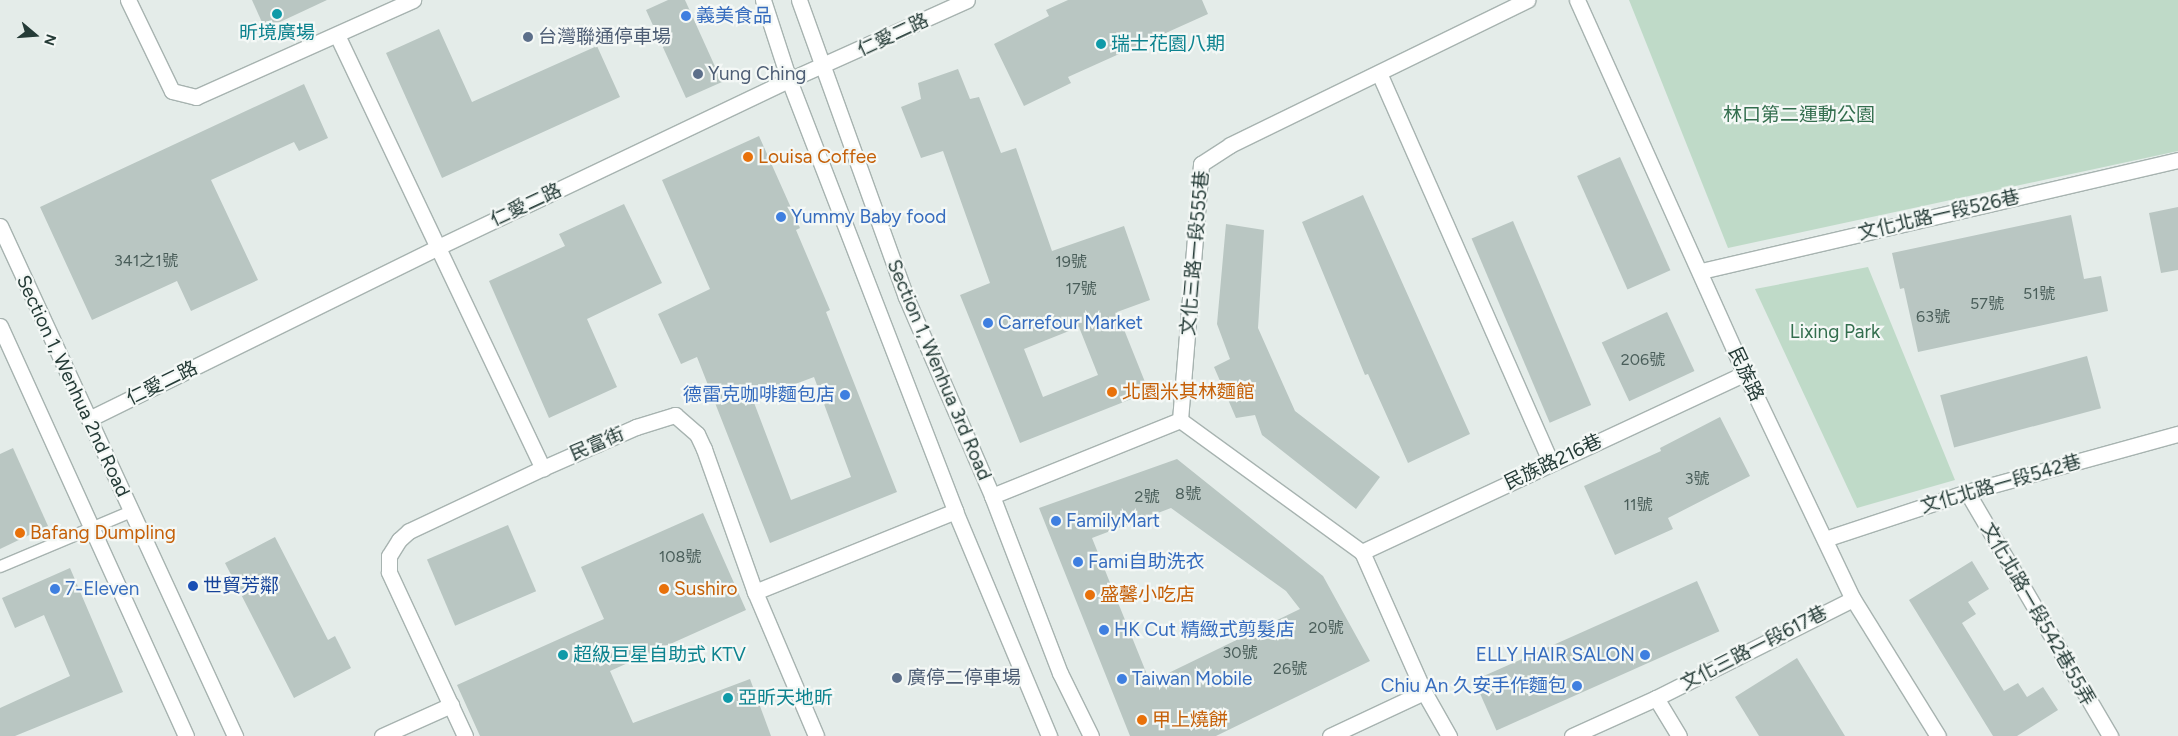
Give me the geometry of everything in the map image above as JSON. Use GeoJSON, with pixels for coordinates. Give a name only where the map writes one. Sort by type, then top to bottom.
{"type":"FeatureCollection","features":[{"type":"Feature","properties":{"kind":"street"},"geometry":{"type":"LineString","coordinates":[[128,0],[172,92],[196,97],[413,0]]}},
{"type":"Feature","properties":{"kind":"street","name":"Section 1, Wenhua 3rd Road"},"geometry":{"type":"LineString","coordinates":[[763,0],[789,80],[955,511],[1049,736]]}},
{"type":"Feature","properties":{"kind":"street","name":"Section 1, Wenhua 3rd Road"},"geometry":{"type":"LineString","coordinates":[[799,0],[906,297],[992,496],[1060,673],[1091,736]]}},
{"type":"Feature","properties":{"kind":"street","name":"仁愛二路"},"geometry":{"type":"LineString","coordinates":[[89,419],[436,248],[789,80],[824,67],[967,0]]}},
{"type":"Feature","properties":{"kind":"street","name":"文化三路一段555巷"},"geometry":{"type":"LineString","coordinates":[[1180,420],[1200,164],[1230,145],[1527,0]]}},
{"type":"Feature","properties":{"kind":"street","name":"民族路"},"geometry":{"type":"LineString","coordinates":[[1577,0],[1701,271],[1745,373],[1853,599],[1938,736]]}},
{"type":"Feature","properties":{"kind":"street"},"geometry":{"type":"LineString","coordinates":[[337,35],[436,248],[543,468]]}},
{"type":"Feature","properties":{"kind":"street"},"geometry":{"type":"LineString","coordinates":[[1379,73],[1551,463]]}},
{"type":"Feature","properties":{"kind":"street","name":"文化北路一段526巷"},"geometry":{"type":"LineString","coordinates":[[1701,271],[2178,160]]}},
{"type":"Feature","properties":{"kind":"street","name":"Section 1, Wenhua 2nd Road"},"geometry":{"type":"LineString","coordinates":[[0,226],[234,736]]}},
{"type":"Feature","properties":{"kind":"street"},"geometry":{"type":"LineString","coordinates":[[0,326],[186,736]]}},
{"type":"Feature","properties":{"kind":"street","name":"民族路216巷"},"geometry":{"type":"LineString","coordinates":[[1362,552],[1745,373]]}},
{"type":"Feature","properties":{"kind":"street","name":"民富街"},"geometry":{"type":"LineString","coordinates":[[465,736],[389,572],[389,556],[409,531],[636,427],[675,415],[697,434],[701,442],[755,592],[816,736]]}},
{"type":"Feature","properties":{"kind":"street"},"geometry":{"type":"LineString","coordinates":[[992,496],[1180,420],[1362,552],[1424,692],[1449,736]]}},
{"type":"Feature","properties":{"kind":"street","name":"文化北路一段542巷"},"geometry":{"type":"LineString","coordinates":[[1825,538],[1967,492],[2178,434]]}},
{"type":"Feature","properties":{"kind":"street","name":"文化北路一段542巷55弄"},"geometry":{"type":"LineString","coordinates":[[1967,492],[2110,736]]}},
{"type":"Feature","properties":{"kind":"street"},"geometry":{"type":"LineString","coordinates":[[755,592],[955,511]]}},
{"type":"Feature","properties":{"kind":"street","name":"文化三路一段617巷"},"geometry":{"type":"LineString","coordinates":[[1572,736],[1656,698],[1853,599]]}},
{"type":"Feature","properties":{"kind":"street"},"geometry":{"type":"LineString","coordinates":[[1330,736],[1424,692]]}},
{"type":"Feature","properties":{"kind":"street"},"geometry":{"type":"LineString","coordinates":[[1656,698],[1679,736]]}},
{"type":"Feature","properties":{"kind":"street"},"geometry":{"type":"LineString","coordinates":[[382,736],[451,705]]}},
{"type":"Feature","properties":{"kind":"lane"},"geometry":{"type":"LineString","coordinates":[[0,566],[131,511]]}},
{"type":"Feature","properties":{"kind":"green space","name":"林口第二運動公園"},"geometry":{"type":"Polygon","coordinates":[[[1629,0],[2178,0],[2178,151],[1728,248],[1629,0]]]}},
{"type":"Feature","properties":{"kind":"green space","name":"Lixing Park"},"geometry":{"type":"Polygon","coordinates":[[[1868,267],[1955,480],[1857,508],[1755,289],[1868,267]]]}},
{"type":"Feature","properties":{"kind":"building","name":"昕境廣場"},"geometry":{"type":"Polygon","coordinates":[[[252,0],[327,0],[265,29],[252,0]]]}},
{"type":"Feature","properties":{"kind":"building"},"geometry":{"type":"Polygon","coordinates":[[[668,0],[685,0],[722,82],[686,98],[646,10],[668,0]]]}},
{"type":"Feature","properties":{"kind":"building","name":"瑞士花園八期"},"geometry":{"type":"Polygon","coordinates":[[[1068,0],[1202,0],[1208,14],[1068,77],[1071,83],[1024,106],[994,44],[1049,16],[1046,10],[1068,0]]]}},
{"type":"Feature","properties":{"kind":"building"},"geometry":{"type":"Polygon","coordinates":[[[439,29],[472,102],[597,46],[620,97],[442,178],[386,53],[439,29]]]}},
{"type":"Feature","properties":{"kind":"building"},"geometry":{"type":"Polygon","coordinates":[[[958,69],[970,99],[979,97],[1001,153],[1016,148],[1052,251],[1124,226],[1150,300],[1117,312],[1149,392],[1020,443],[960,295],[990,283],[943,151],[921,158],[901,107],[921,99],[918,83],[958,69]],[[1079,327],[1024,349],[1043,397],[1098,375],[1079,327]]]}},
{"type":"Feature","properties":{"kind":"building"},"geometry":{"type":"Polygon","coordinates":[[[304,84],[328,138],[299,151],[294,142],[211,180],[258,280],[191,311],[177,281],[92,320],[40,207],[304,84]]]}},
{"type":"Feature","properties":{"kind":"building"},"geometry":{"type":"Polygon","coordinates":[[[759,136],[800,228],[796,230],[830,310],[826,312],[897,492],[770,543],[697,357],[681,364],[658,314],[710,289],[662,180],[759,136]],[[814,377],[753,400],[791,500],[851,477],[814,377]]]}},
{"type":"Feature","properties":{"kind":"building"},"geometry":{"type":"Polygon","coordinates":[[[1620,157],[1670,270],[1627,289],[1577,176],[1620,157]]]}},
{"type":"Feature","properties":{"kind":"building"},"geometry":{"type":"Polygon","coordinates":[[[1363,195],[1470,434],[1408,463],[1368,374],[1365,375],[1302,222],[1363,195]]]}},
{"type":"Feature","properties":{"kind":"building"},"geometry":{"type":"Polygon","coordinates":[[[624,204],[662,283],[587,319],[617,387],[549,418],[489,281],[565,246],[559,234],[624,204]]]}},
{"type":"Feature","properties":{"kind":"building"},"geometry":{"type":"Polygon","coordinates":[[[2178,207],[2178,270],[2161,273],[2149,213],[2178,207]]]}},
{"type":"Feature","properties":{"kind":"building"},"geometry":{"type":"Polygon","coordinates":[[[2071,215],[2084,279],[2101,276],[2108,311],[1918,352],[1904,288],[1900,289],[1892,253],[2071,215]]]}},
{"type":"Feature","properties":{"kind":"building"},"geometry":{"type":"Polygon","coordinates":[[[1513,221],[1591,405],[1550,423],[1472,239],[1513,221]]]}},
{"type":"Feature","properties":{"kind":"building"},"geometry":{"type":"Polygon","coordinates":[[[1226,224],[1264,230],[1258,328],[1295,411],[1380,477],[1356,509],[1262,435],[1255,415],[1236,418],[1214,367],[1230,359],[1217,324],[1226,224]]]}},
{"type":"Feature","properties":{"kind":"building"},"geometry":{"type":"Polygon","coordinates":[[[1667,312],[1694,371],[1629,401],[1602,342],[1667,312]]]}},
{"type":"Feature","properties":{"kind":"building"},"geometry":{"type":"Polygon","coordinates":[[[2087,356],[2101,408],[1954,448],[1940,395],[2087,356]]]}},
{"type":"Feature","properties":{"kind":"building"},"geometry":{"type":"Polygon","coordinates":[[[1720,417],[1750,476],[1668,518],[1673,529],[1615,555],[1584,486],[1661,451],[1660,448],[1720,417]]]}},
{"type":"Feature","properties":{"kind":"building"},"geometry":{"type":"Polygon","coordinates":[[[13,448],[48,526],[0,549],[0,454],[13,448]]]}},
{"type":"Feature","properties":{"kind":"building"},"geometry":{"type":"Polygon","coordinates":[[[1177,459],[1323,576],[1370,661],[1216,736],[1130,736],[1039,508],[1177,459]],[[1171,508],[1092,538],[1150,682],[1300,609],[1286,591],[1171,508]]]}},
{"type":"Feature","properties":{"kind":"building"},"geometry":{"type":"Polygon","coordinates":[[[703,513],[746,610],[610,671],[633,723],[750,679],[771,736],[480,736],[457,685],[604,619],[581,567],[703,513]]]}},
{"type":"Feature","properties":{"kind":"building"},"geometry":{"type":"Polygon","coordinates":[[[508,525],[536,591],[455,626],[427,559],[508,525]]]}},
{"type":"Feature","properties":{"kind":"building"},"geometry":{"type":"Polygon","coordinates":[[[275,537],[328,640],[335,636],[351,668],[294,698],[225,563],[275,537]]]}},
{"type":"Feature","properties":{"kind":"building"},"geometry":{"type":"Polygon","coordinates":[[[1972,561],[1989,589],[1968,602],[1976,614],[1962,623],[2004,691],[2018,683],[2027,697],[2043,687],[2058,710],[2017,736],[1993,736],[1909,600],[1972,561]]]}},
{"type":"Feature","properties":{"kind":"building"},"geometry":{"type":"Polygon","coordinates":[[[70,568],[123,692],[15,736],[0,736],[0,708],[70,676],[44,615],[15,628],[2,598],[70,568]]]}},
{"type":"Feature","properties":{"kind":"building"},"geometry":{"type":"Polygon","coordinates":[[[1697,581],[1719,631],[1496,730],[1474,680],[1697,581]]]}},
{"type":"Feature","properties":{"kind":"building"},"geometry":{"type":"Polygon","coordinates":[[[1797,658],[1845,736],[1759,736],[1735,697],[1797,658]]]}},
{"type":"Feature","properties":{"kind":"place","name":"昕境廣場"},"geometry":{"type":"Point","coordinates":[277,14]}},
{"type":"Feature","properties":{"kind":"place","name":"義美食品"},"geometry":{"type":"Point","coordinates":[686,16]}},
{"type":"Feature","properties":{"kind":"place","name":"台灣聯通停車場"},"geometry":{"type":"Point","coordinates":[528,37]}},
{"type":"Feature","properties":{"kind":"place","name":"瑞士花園八期"},"geometry":{"type":"Point","coordinates":[1101,44]}},
{"type":"Feature","properties":{"kind":"place","name":"Yung Ching"},"geometry":{"type":"Point","coordinates":[698,74]}},
{"type":"Feature","properties":{"kind":"place","name":"Louisa Coffee"},"geometry":{"type":"Point","coordinates":[748,157]}},
{"type":"Feature","properties":{"kind":"place","name":"Yummy Baby food"},"geometry":{"type":"Point","coordinates":[781,217]}},
{"type":"Feature","properties":{"kind":"place","name":"Carrefour Market"},"geometry":{"type":"Point","coordinates":[988,323]}},
{"type":"Feature","properties":{"kind":"place","name":"北園米其林麵館"},"geometry":{"type":"Point","coordinates":[1112,392]}},
{"type":"Feature","properties":{"kind":"place","name":"德雷克咖啡麵包店"},"geometry":{"type":"Point","coordinates":[845,395]}},
{"type":"Feature","properties":{"kind":"place","name":"FamilyMart"},"geometry":{"type":"Point","coordinates":[1056,521]}},
{"type":"Feature","properties":{"kind":"place","name":"Bafang Dumpling"},"geometry":{"type":"Point","coordinates":[20,533]}},
{"type":"Feature","properties":{"kind":"place","name":"Fami自助洗衣"},"geometry":{"type":"Point","coordinates":[1078,562]}},
{"type":"Feature","properties":{"kind":"place","name":"世貿芳鄰"},"geometry":{"type":"Point","coordinates":[193,586]}},
{"type":"Feature","properties":{"kind":"place","name":"7-Eleven"},"geometry":{"type":"Point","coordinates":[55,589]}},
{"type":"Feature","properties":{"kind":"place","name":"Sushiro"},"geometry":{"type":"Point","coordinates":[664,589]}},
{"type":"Feature","properties":{"kind":"place","name":"盛馨小吃店"},"geometry":{"type":"Point","coordinates":[1090,595]}},
{"type":"Feature","properties":{"kind":"place","name":"HK Cut 精緻式剪髮店"},"geometry":{"type":"Point","coordinates":[1104,630]}},
{"type":"Feature","properties":{"kind":"place","name":"超級巨星自助式 KTV"},"geometry":{"type":"Point","coordinates":[563,655]}},
{"type":"Feature","properties":{"kind":"place","name":"ELLY HAIR SALON"},"geometry":{"type":"Point","coordinates":[1645,655]}},
{"type":"Feature","properties":{"kind":"place","name":"廣停二停車場"},"geometry":{"type":"Point","coordinates":[897,678]}},
{"type":"Feature","properties":{"kind":"place","name":"Taiwan Mobile"},"geometry":{"type":"Point","coordinates":[1122,679]}},
{"type":"Feature","properties":{"kind":"place","name":"Chiu An 久安手作麵包"},"geometry":{"type":"Point","coordinates":[1577,686]}},
{"type":"Feature","properties":{"kind":"place","name":"亞昕天地昕"},"geometry":{"type":"Point","coordinates":[728,698]}},
{"type":"Feature","properties":{"kind":"place","name":"甲上燒餅"},"geometry":{"type":"Point","coordinates":[1142,720]}}]}
